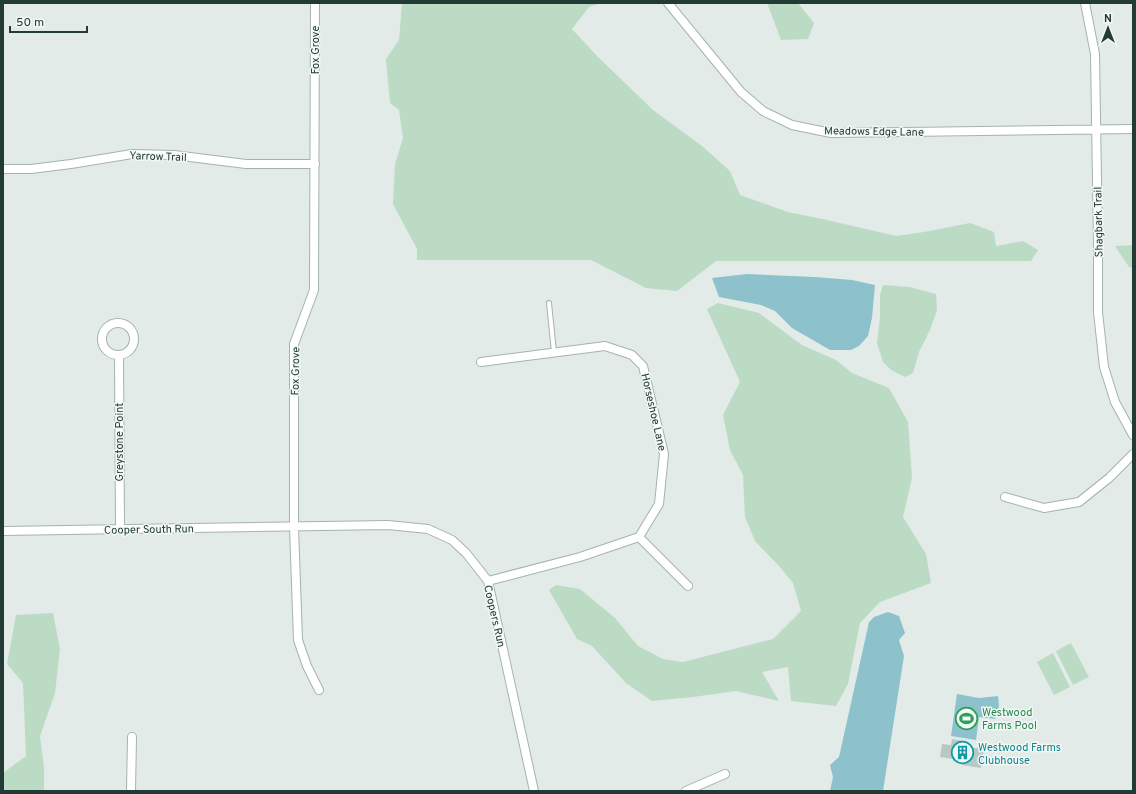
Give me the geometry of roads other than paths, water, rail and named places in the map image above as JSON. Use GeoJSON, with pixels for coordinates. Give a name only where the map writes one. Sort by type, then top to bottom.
{"type":"FeatureCollection","features":[{"type":"Feature","properties":{"kind":"street","name":"Fox Grove"},"geometry":{"type":"LineString","coordinates":[[315,3],[314,290],[294,344],[294,527],[298,640],[307,666],[319,690]]}},
{"type":"Feature","properties":{"kind":"street","name":"Meadows Edge Lane"},"geometry":{"type":"LineString","coordinates":[[668,3],[741,92],[763,112],[792,125],[831,133],[1133,129]]}},
{"type":"Feature","properties":{"kind":"street","name":"Shagbark Trail"},"geometry":{"type":"LineString","coordinates":[[1085,3],[1095,54],[1098,312],[1104,367],[1115,402],[1133,435]]}},
{"type":"Feature","properties":{"kind":"street","name":"Yarrow Trail"},"geometry":{"type":"LineString","coordinates":[[3,170],[31,169],[132,154],[174,155],[246,164],[315,164]]}},
{"type":"Feature","properties":{"kind":"street","name":"Horseshoe Lane"},"geometry":{"type":"LineString","coordinates":[[481,362],[605,346],[632,355],[643,366],[664,454],[659,504],[639,537]]}},
{"type":"Feature","properties":{"kind":"street","name":"Greystone Point"},"geometry":{"type":"LineString","coordinates":[[118,355],[120,529]]}},
{"type":"Feature","properties":{"kind":"street"},"geometry":{"type":"LineString","coordinates":[[1004,497],[1044,508],[1079,502],[1109,478],[1133,454]]}},
{"type":"Feature","properties":{"kind":"street","name":"Coopers Run"},"geometry":{"type":"LineString","coordinates":[[294,527],[388,526],[428,529],[452,540],[466,553],[488,581],[534,791]]}},
{"type":"Feature","properties":{"kind":"street","name":"Cooper South Run"},"geometry":{"type":"LineString","coordinates":[[3,531],[294,527]]}},
{"type":"Feature","properties":{"kind":"street"},"geometry":{"type":"LineString","coordinates":[[488,581],[580,557],[639,537],[688,586]]}},
{"type":"Feature","properties":{"kind":"street"},"geometry":{"type":"LineString","coordinates":[[131,791],[132,737]]}},
{"type":"Feature","properties":{"kind":"street"},"geometry":{"type":"LineString","coordinates":[[686,791],[725,774]]}},
{"type":"Feature","properties":{"kind":"lane"},"geometry":{"type":"LineString","coordinates":[[549,303],[554,352]]}},
{"type":"Feature","properties":{"kind":"water"},"geometry":{"type":"Polygon","coordinates":[[[747,274],[852,280],[875,285],[872,318],[868,336],[859,346],[851,350],[830,350],[792,328],[775,311],[761,305],[719,297],[712,278],[747,274]]]}},
{"type":"Feature","properties":{"kind":"water"},"geometry":{"type":"Polygon","coordinates":[[[888,612],[899,616],[905,633],[899,640],[904,656],[883,791],[830,791],[833,777],[830,765],[839,757],[869,622],[874,617],[888,612]]]}},
{"type":"Feature","properties":{"kind":"water","name":"Westwood Farms Pool"},"geometry":{"type":"Polygon","coordinates":[[[957,694],[979,698],[998,696],[999,708],[997,716],[995,719],[979,717],[976,740],[951,736],[957,694]]]}},
{"type":"Feature","properties":{"kind":"place","name":"Westwood Farms Pool"},"geometry":{"type":"Point","coordinates":[966,718]}},
{"type":"Feature","properties":{"kind":"place","name":"Westwood Farms Clubhouse"},"geometry":{"type":"Point","coordinates":[962,753]}}]}
